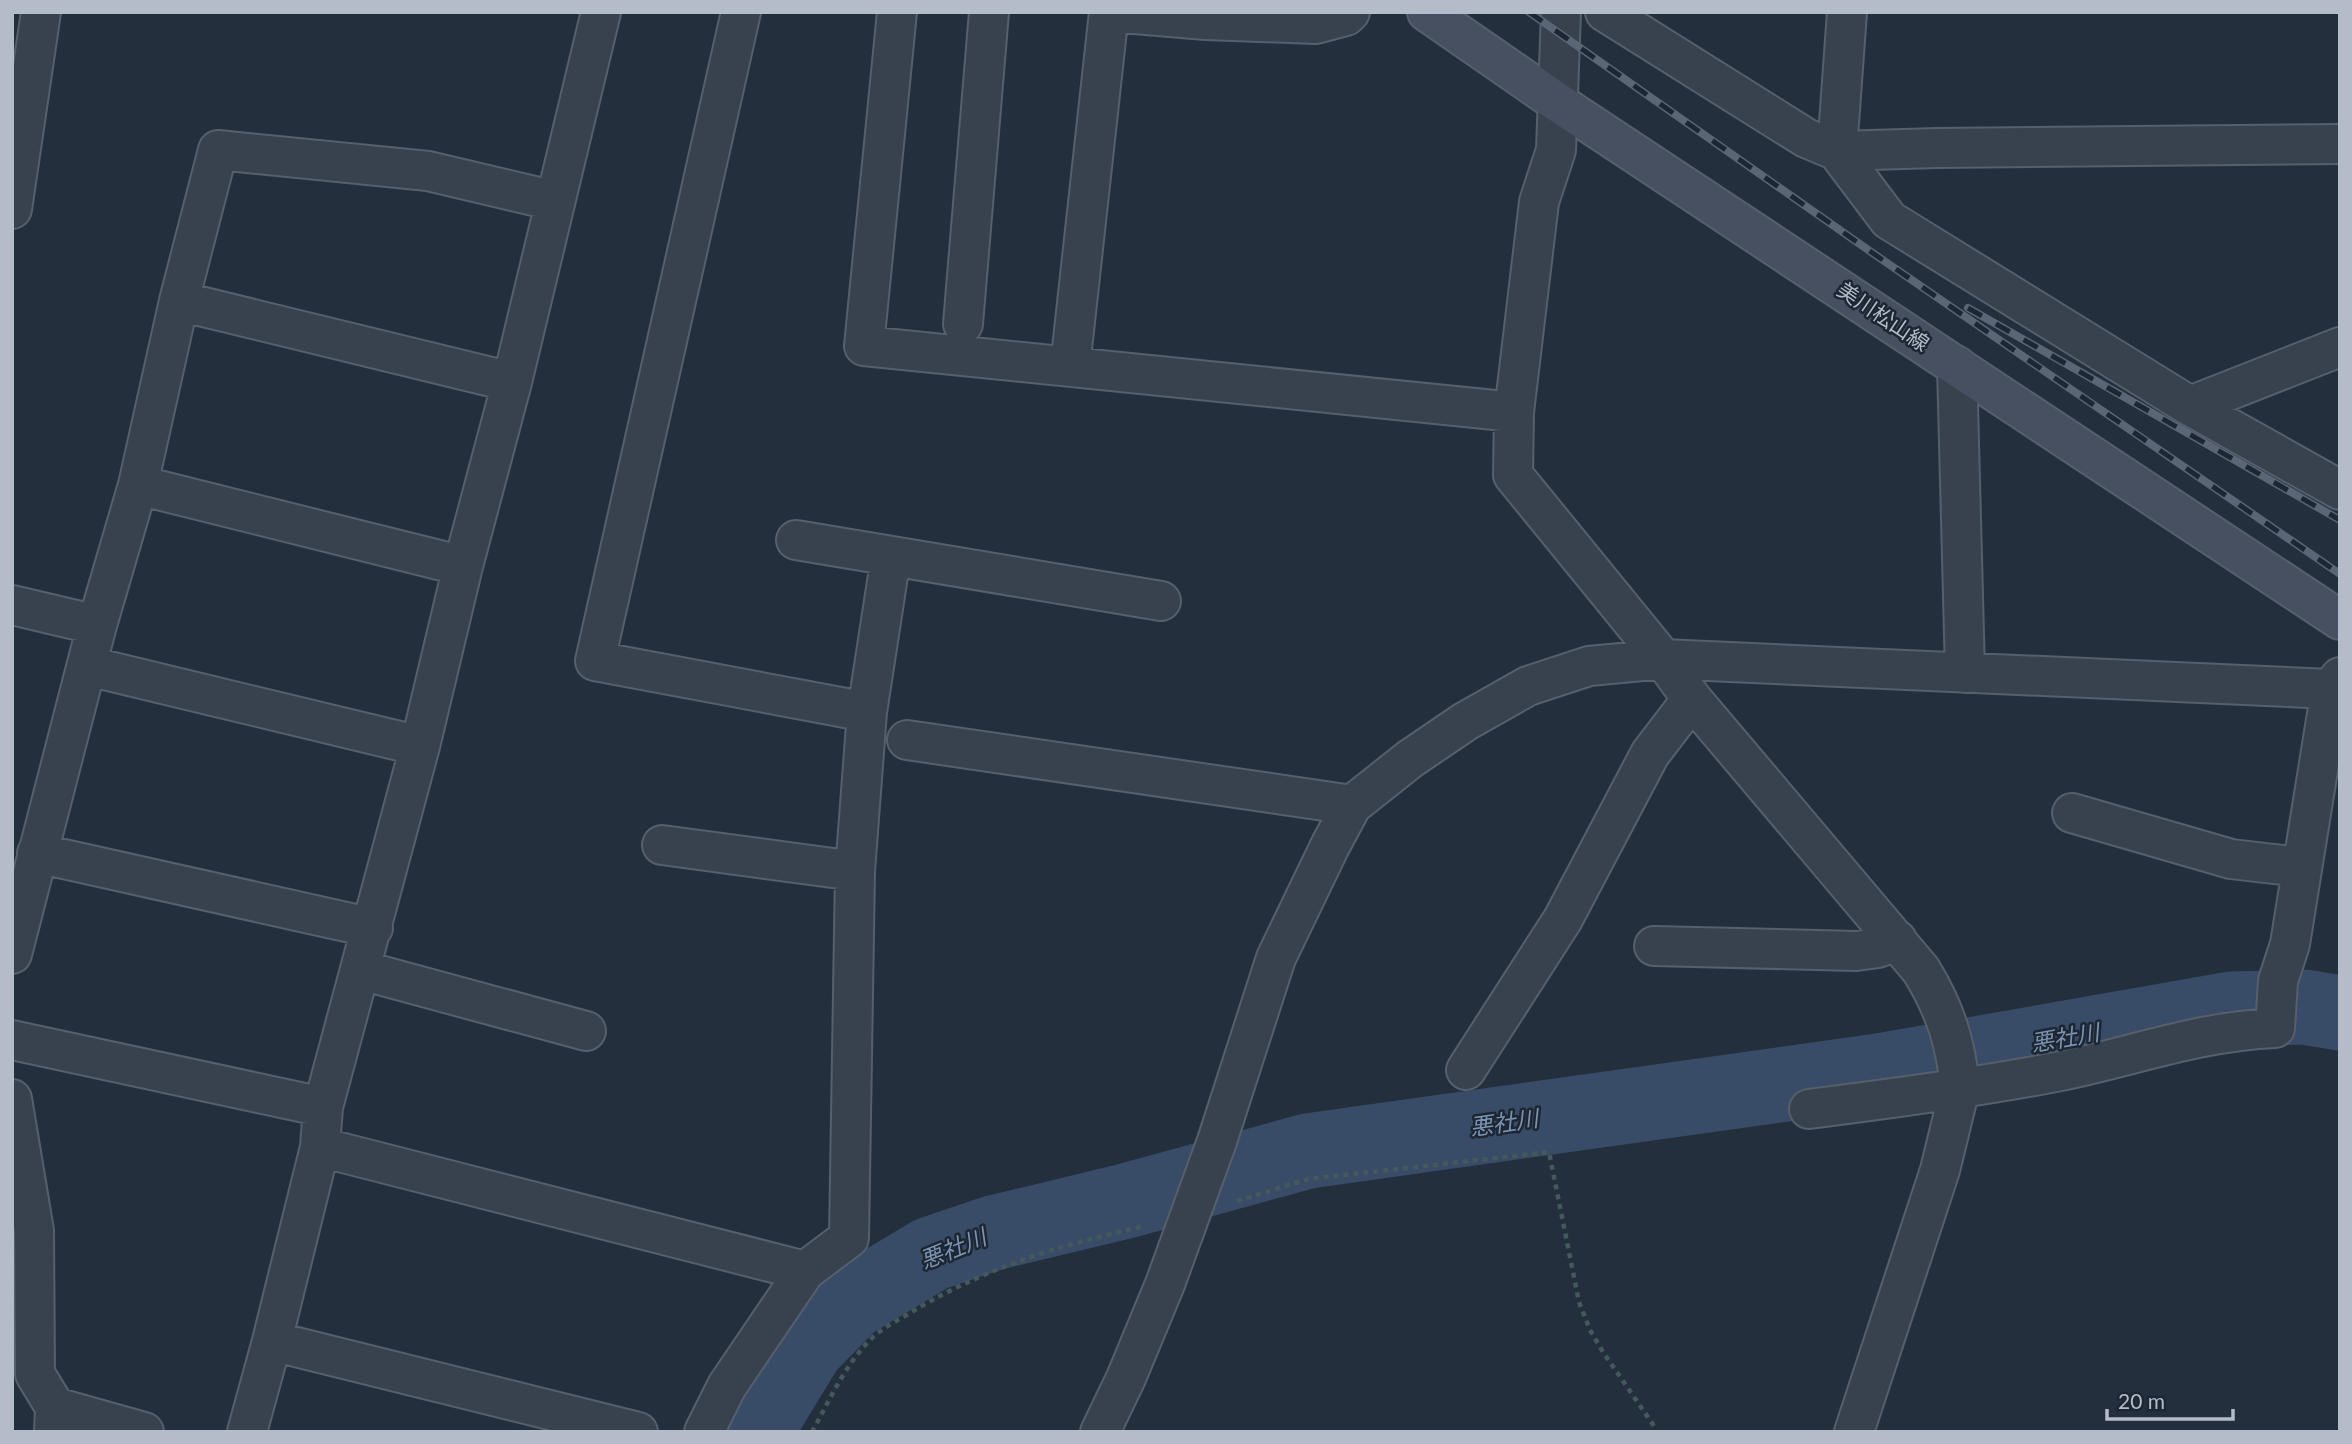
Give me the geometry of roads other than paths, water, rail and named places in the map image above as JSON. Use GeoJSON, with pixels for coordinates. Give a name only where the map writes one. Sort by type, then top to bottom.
{"type":"FeatureCollection","features":[{"type":"Feature","properties":{"kind":"main road","name":"美川松山線"},"geometry":{"type":"LineString","coordinates":[[1427,12],[1557,102],[2340,620]]}},
{"type":"Feature","properties":{"kind":"street"},"geometry":{"type":"LineString","coordinates":[[12,209],[41,12]]}},
{"type":"Feature","properties":{"kind":"street"},"geometry":{"type":"LineString","coordinates":[[247,1432],[320,1147],[323,1107],[420,746],[463,566],[512,382],[601,12]]}},
{"type":"Feature","properties":{"kind":"street"},"geometry":{"type":"LineString","coordinates":[[741,12],[595,661],[867,712]]}},
{"type":"Feature","properties":{"kind":"street"},"geometry":{"type":"LineString","coordinates":[[897,12],[864,346],[1514,412]]}},
{"type":"Feature","properties":{"kind":"street"},"geometry":{"type":"LineString","coordinates":[[963,324],[989,12]]}},
{"type":"Feature","properties":{"kind":"street"},"geometry":{"type":"LineString","coordinates":[[1070,367],[1110,12],[1206,20],[1316,24],[1346,16],[1350,12]]}},
{"type":"Feature","properties":{"kind":"street"},"geometry":{"type":"LineString","coordinates":[[1561,12],[1556,150],[1539,202],[1514,412],[1513,475],[1663,659],[1692,699],[1921,970],[1947,1020],[1959,1082],[1940,1170],[1854,1432]]}},
{"type":"Feature","properties":{"kind":"street"},"geometry":{"type":"LineString","coordinates":[[1605,12],[1806,138],[1837,151],[2340,144]]}},
{"type":"Feature","properties":{"kind":"street"},"geometry":{"type":"LineString","coordinates":[[1847,12],[1837,151],[1889,220],[2190,406],[2340,490]]}},
{"type":"Feature","properties":{"kind":"street"},"geometry":{"type":"LineString","coordinates":[[12,954],[97,625],[138,485],[179,301],[218,150],[428,171],[555,201]]}},
{"type":"Feature","properties":{"kind":"street"},"geometry":{"type":"LineString","coordinates":[[179,301],[512,382]]}},
{"type":"Feature","properties":{"kind":"street"},"geometry":{"type":"LineString","coordinates":[[2190,406],[2340,347]]}},
{"type":"Feature","properties":{"kind":"street"},"geometry":{"type":"LineString","coordinates":[[1956,366],[1965,673]]}},
{"type":"Feature","properties":{"kind":"street"},"geometry":{"type":"LineString","coordinates":[[138,485],[463,566]]}},
{"type":"Feature","properties":{"kind":"street"},"geometry":{"type":"LineString","coordinates":[[796,540],[1161,601]]}},
{"type":"Feature","properties":{"kind":"street"},"geometry":{"type":"LineString","coordinates":[[704,1432],[727,1386],[805,1271],[849,1238],[855,871],[867,712],[891,556]]}},
{"type":"Feature","properties":{"kind":"street"},"geometry":{"type":"LineString","coordinates":[[12,605],[97,625]]}},
{"type":"Feature","properties":{"kind":"street"},"geometry":{"type":"LineString","coordinates":[[1100,1432],[1161,1296],[1217,1141],[1276,958],[1330,846],[1352,805],[1466,720],[1528,687],[1589,666],[1663,659],[1965,673],[2335,683],[2301,867],[2290,944],[2278,981],[2275,1028],[2245,1029],[2188,1040],[2063,1070],[1959,1082],[1809,1109]]}},
{"type":"Feature","properties":{"kind":"street"},"geometry":{"type":"LineString","coordinates":[[88,666],[420,746]]}},
{"type":"Feature","properties":{"kind":"street"},"geometry":{"type":"LineString","coordinates":[[1465,1070],[1563,919],[1650,754],[1692,699]]}},
{"type":"Feature","properties":{"kind":"street"},"geometry":{"type":"LineString","coordinates":[[907,740],[1352,805]]}},
{"type":"Feature","properties":{"kind":"street"},"geometry":{"type":"LineString","coordinates":[[2072,813],[2231,859],[2301,867]]}},
{"type":"Feature","properties":{"kind":"street"},"geometry":{"type":"LineString","coordinates":[[662,845],[855,871]]}},
{"type":"Feature","properties":{"kind":"street"},"geometry":{"type":"LineString","coordinates":[[37,853],[373,928]]}},
{"type":"Feature","properties":{"kind":"street"},"geometry":{"type":"LineString","coordinates":[[1654,946],[1856,951],[1878,948],[1897,940]]}},
{"type":"Feature","properties":{"kind":"street"},"geometry":{"type":"LineString","coordinates":[[361,970],[586,1031]]}},
{"type":"Feature","properties":{"kind":"street"},"geometry":{"type":"LineString","coordinates":[[12,1040],[323,1107]]}},
{"type":"Feature","properties":{"kind":"street"},"geometry":{"type":"LineString","coordinates":[[12,1099],[34,1231],[23,1292],[35,1374],[54,1420],[144,1432]]}},
{"type":"Feature","properties":{"kind":"street"},"geometry":{"type":"LineString","coordinates":[[320,1147],[805,1271]]}},
{"type":"Feature","properties":{"kind":"street"},"geometry":{"type":"LineString","coordinates":[[272,1341],[638,1432]]}},
{"type":"Feature","properties":{"kind":"waterway","name":"悪社川"},"geometry":{"type":"LineString","coordinates":[[755,1432],[807,1347],[851,1302],[931,1254],[993,1233],[1126,1201],[1308,1151],[1879,1071],[2232,1009],[2304,1007],[2340,1013]]}},
{"type":"Feature","properties":{"kind":"railway"},"geometry":{"type":"LineString","coordinates":[[1529,12],[1874,254],[2340,574]]}},
{"type":"Feature","properties":{"kind":"railway"},"geometry":{"type":"LineString","coordinates":[[1968,308],[2340,520]]}}]}
